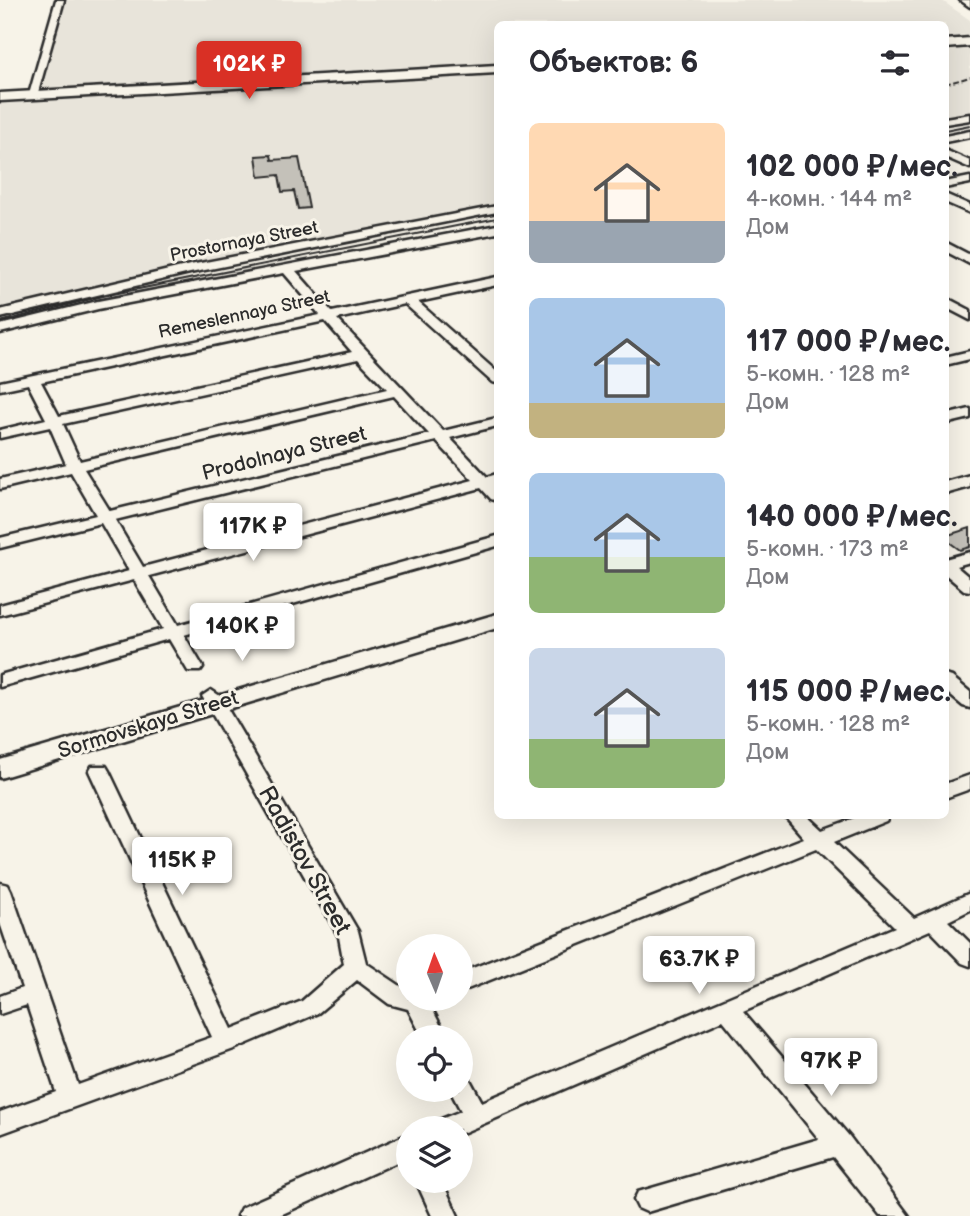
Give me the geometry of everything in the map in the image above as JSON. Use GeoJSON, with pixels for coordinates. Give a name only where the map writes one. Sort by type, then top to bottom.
{"type":"FeatureCollection","features":[{"type":"Feature","properties":{"kind":"main road"},"geometry":{"type":"LineString","coordinates":[[949,43],[970,42]]}},
{"type":"Feature","properties":{"kind":"main road"},"geometry":{"type":"LineString","coordinates":[[0,98],[494,69]]}},
{"type":"Feature","properties":{"kind":"main road"},"geometry":{"type":"LineString","coordinates":[[949,479],[970,472]]}},
{"type":"Feature","properties":{"kind":"main road"},"geometry":{"type":"LineString","coordinates":[[949,487],[970,481]]}},
{"type":"Feature","properties":{"kind":"main road","name":"Sormovskaya Street"},"geometry":{"type":"LineString","coordinates":[[0,769],[494,613]]}},
{"type":"Feature","properties":{"kind":"main road","name":"Sormovskaya Street"},"geometry":{"type":"LineString","coordinates":[[0,758],[494,622]]}},
{"type":"Feature","properties":{"kind":"street"},"geometry":{"type":"LineString","coordinates":[[32,96],[60,0]]}},
{"type":"Feature","properties":{"kind":"street"},"geometry":{"type":"LineString","coordinates":[[964,0],[970,4]]}},
{"type":"Feature","properties":{"kind":"street"},"geometry":{"type":"LineString","coordinates":[[949,120],[970,117]]}},
{"type":"Feature","properties":{"kind":"street"},"geometry":{"type":"LineString","coordinates":[[949,138],[970,134]]}},
{"type":"Feature","properties":{"kind":"street"},"geometry":{"type":"LineString","coordinates":[[949,155],[970,165]]}},
{"type":"Feature","properties":{"kind":"street"},"geometry":{"type":"LineString","coordinates":[[949,185],[970,180]]}},
{"type":"Feature","properties":{"kind":"street"},"geometry":{"type":"LineString","coordinates":[[949,199],[970,210]]}},
{"type":"Feature","properties":{"kind":"street","name":"Prostornaya Street"},"geometry":{"type":"LineString","coordinates":[[0,314],[177,272],[494,210]]}},
{"type":"Feature","properties":{"kind":"street","name":"Prostornaya Street"},"geometry":{"type":"LineString","coordinates":[[0,329],[98,305],[494,230]]}},
{"type":"Feature","properties":{"kind":"street"},"geometry":{"type":"LineString","coordinates":[[949,248],[970,260]]}},
{"type":"Feature","properties":{"kind":"street"},"geometry":{"type":"LineString","coordinates":[[287,269],[361,354],[491,481]]}},
{"type":"Feature","properties":{"kind":"street","name":"Remeslennaya Street"},"geometry":{"type":"LineString","coordinates":[[0,386],[491,282]]}},
{"type":"Feature","properties":{"kind":"street"},"geometry":{"type":"LineString","coordinates":[[408,300],[494,376]]}},
{"type":"Feature","properties":{"kind":"street"},"geometry":{"type":"LineString","coordinates":[[957,309],[970,316]]}},
{"type":"Feature","properties":{"kind":"street"},"geometry":{"type":"LineString","coordinates":[[0,434],[361,354]]}},
{"type":"Feature","properties":{"kind":"street"},"geometry":{"type":"LineString","coordinates":[[949,360],[970,355]]}},
{"type":"Feature","properties":{"kind":"street"},"geometry":{"type":"LineString","coordinates":[[32,379],[104,518],[194,667]]}},
{"type":"Feature","properties":{"kind":"street"},"geometry":{"type":"LineString","coordinates":[[0,484],[398,391]]}},
{"type":"Feature","properties":{"kind":"street"},"geometry":{"type":"LineString","coordinates":[[949,419],[970,413]]}},
{"type":"Feature","properties":{"kind":"street","name":"Prodolnaya Street"},"geometry":{"type":"LineString","coordinates":[[0,543],[494,423]]}},
{"type":"Feature","properties":{"kind":"street"},"geometry":{"type":"LineString","coordinates":[[0,610],[491,481]]}},
{"type":"Feature","properties":{"kind":"street"},"geometry":{"type":"LineString","coordinates":[[0,681],[494,542]]}},
{"type":"Feature","properties":{"kind":"street"},"geometry":{"type":"LineString","coordinates":[[949,564],[970,556]]}},
{"type":"Feature","properties":{"kind":"street"},"geometry":{"type":"LineString","coordinates":[[949,568],[970,586]]}},
{"type":"Feature","properties":{"kind":"street"},"geometry":{"type":"LineString","coordinates":[[949,684],[970,702]]}},
{"type":"Feature","properties":{"kind":"street","name":"Radistov Street"},"geometry":{"type":"LineString","coordinates":[[213,700],[350,937],[356,967]]}},
{"type":"Feature","properties":{"kind":"street"},"geometry":{"type":"LineString","coordinates":[[99,771],[226,1042]]}},
{"type":"Feature","properties":{"kind":"street"},"geometry":{"type":"LineString","coordinates":[[949,790],[970,782]]}},
{"type":"Feature","properties":{"kind":"street"},"geometry":{"type":"LineString","coordinates":[[798,819],[911,929]]}},
{"type":"Feature","properties":{"kind":"street"},"geometry":{"type":"LineString","coordinates":[[473,978],[872,819]]}},
{"type":"Feature","properties":{"kind":"street"},"geometry":{"type":"LineString","coordinates":[[0,891],[70,1096]]}},
{"type":"Feature","properties":{"kind":"street"},"geometry":{"type":"LineString","coordinates":[[473,1116],[727,1009],[970,901]]}},
{"type":"Feature","properties":{"kind":"street"},"geometry":{"type":"LineString","coordinates":[[932,918],[970,957]]}},
{"type":"Feature","properties":{"kind":"street"},"geometry":{"type":"LineString","coordinates":[[0,1123],[226,1042],[310,1007],[356,967],[396,997]]}},
{"type":"Feature","properties":{"kind":"street"},"geometry":{"type":"LineString","coordinates":[[0,1004],[36,992]]}},
{"type":"Feature","properties":{"kind":"street"},"geometry":{"type":"LineString","coordinates":[[727,1009],[840,1144],[896,1216]]}},
{"type":"Feature","properties":{"kind":"street"},"geometry":{"type":"LineString","coordinates":[[469,1102],[476,1115]]}},
{"type":"Feature","properties":{"kind":"street"},"geometry":{"type":"LineString","coordinates":[[647,1200],[840,1144]]}},
{"type":"Feature","properties":{"kind":"street"},"geometry":{"type":"LineString","coordinates":[[250,1216],[396,1150]]}},
{"type":"Feature","properties":{"kind":"street"},"geometry":{"type":"LineString","coordinates":[[434,1193],[444,1216]]}},
{"type":"Feature","properties":{"kind":"shaded area"},"geometry":{"type":"Polygon","coordinates":[[[64,0],[941,0],[970,20],[970,41],[949,42],[949,21],[494,21],[494,67],[39,93],[64,0]]]}},
{"type":"Feature","properties":{"kind":"shaded area"},"geometry":{"type":"Polygon","coordinates":[[[970,44],[970,114],[949,118],[949,46],[970,44]]]}},
{"type":"Feature","properties":{"kind":"shaded area"},"geometry":{"type":"Polygon","coordinates":[[[494,72],[494,207],[0,311],[0,100],[494,72]]]}},
{"type":"Feature","properties":{"kind":"building"},"geometry":{"type":"Polygon","coordinates":[[[271,155],[272,160],[299,158],[309,208],[298,209],[294,191],[282,192],[279,175],[259,177],[256,156],[271,155]]]}},
{"type":"Feature","properties":{"kind":"building"},"geometry":{"type":"Polygon","coordinates":[[[970,528],[970,547],[960,550],[949,542],[949,535],[970,528]]]}},
{"type":"Feature","properties":{"kind":"tram line"},"geometry":{"type":"LineString","coordinates":[[949,129],[970,125]]}},
{"type":"Feature","properties":{"kind":"tram line"},"geometry":{"type":"LineString","coordinates":[[0,322],[103,296],[494,219]]}},
{"type":"Feature","properties":{"kind":"railway"},"geometry":{"type":"LineString","coordinates":[[949,83],[970,77]]}}]}
